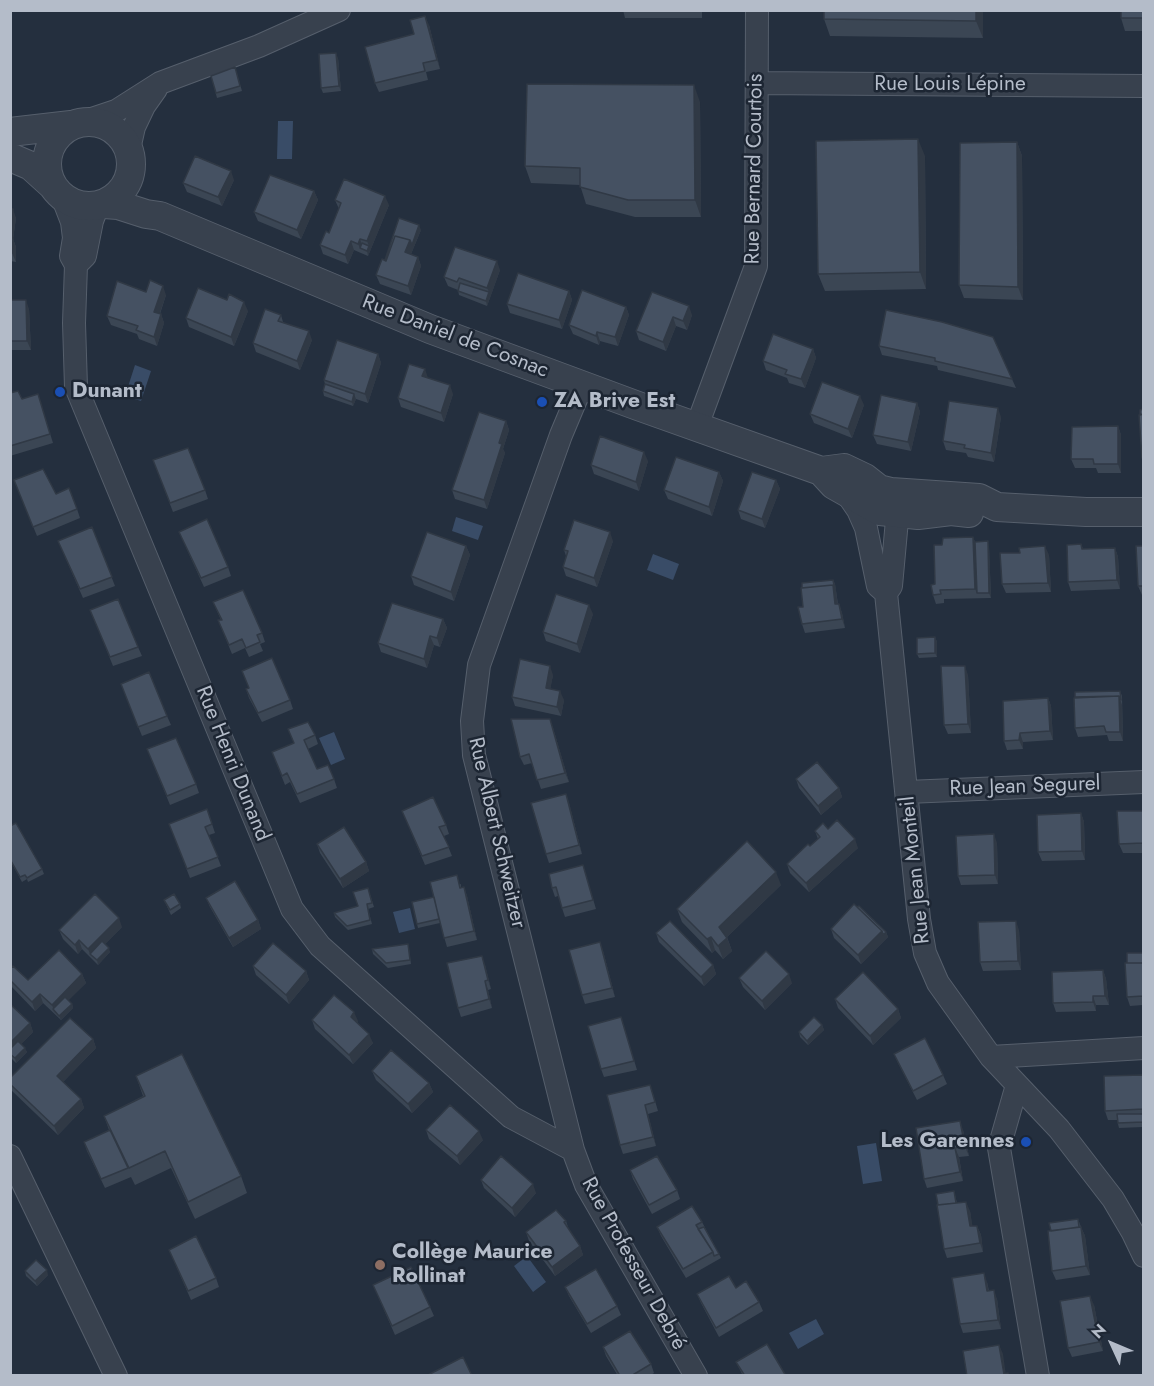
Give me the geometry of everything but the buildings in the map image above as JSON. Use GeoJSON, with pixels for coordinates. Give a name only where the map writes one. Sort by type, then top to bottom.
{"type":"FeatureCollection","features":[{"type":"Feature","properties":{"kind":"street"},"geometry":{"type":"LineString","coordinates":[[57,191],[47,171],[47,156],[50,146],[59,133],[78,123],[116,111],[160,83],[259,46],[308,17],[339,10]]}},
{"type":"Feature","properties":{"kind":"street","name":"Rue Bernard Courtois"},"geometry":{"type":"LineString","coordinates":[[697,426],[756,266],[757,10]]}},
{"type":"Feature","properties":{"kind":"street"},"geometry":{"type":"LineString","coordinates":[[10,157],[31,166],[57,191],[75,204],[89,206],[101,204],[123,191],[130,178],[134,128],[144,106],[160,83]]}},
{"type":"Feature","properties":{"kind":"street","name":"Rue Louis Lépine"},"geometry":{"type":"LineString","coordinates":[[757,83],[1143,87]]}},
{"type":"Feature","properties":{"kind":"street"},"geometry":{"type":"LineString","coordinates":[[10,132],[100,122],[114,128],[122,135],[145,193],[160,216]]}},
{"type":"Feature","properties":{"kind":"street","name":"Rue Henri Dunand"},"geometry":{"type":"LineString","coordinates":[[57,191],[72,222],[74,238],[71,256],[76,265],[74,323],[76,387],[292,909],[321,946],[511,1117],[573,1150]]}},
{"type":"Feature","properties":{"kind":"street","name":"Rue Daniel de Cosnac"},"geometry":{"type":"LineString","coordinates":[[101,204],[118,205],[160,216],[430,329],[821,471],[834,485],[880,511],[898,502]]}},
{"type":"Feature","properties":{"kind":"street","name":"Rue Henri Dunand"},"geometry":{"type":"LineString","coordinates":[[76,265],[85,256],[92,221],[101,204]]}},
{"type":"Feature","properties":{"kind":"street","name":"Rue Albert Schweitzer"},"geometry":{"type":"LineString","coordinates":[[573,1150],[474,755],[472,721],[477,675],[483,653],[557,446],[582,385]]}},
{"type":"Feature","properties":{"kind":"street","name":"Rue Daniel de Cosnac"},"geometry":{"type":"LineString","coordinates":[[821,471],[844,468],[865,478],[918,515],[951,511],[978,513],[998,507],[1086,512],[1143,512]]}},
{"type":"Feature","properties":{"kind":"street","name":"Rue Jean Monteil"},"geometry":{"type":"LineString","coordinates":[[844,489],[858,510],[866,528],[878,586],[886,593]]}},
{"type":"Feature","properties":{"kind":"street","name":"Rue Jean Monteil"},"geometry":{"type":"LineString","coordinates":[[898,502],[891,586],[886,593],[925,952],[938,983],[991,1057],[1059,1129],[1113,1199],[1133,1233],[1143,1256]]}},
{"type":"Feature","properties":{"kind":"street","name":"Rue Jean Segurel"},"geometry":{"type":"LineString","coordinates":[[908,792],[1143,782]]}},
{"type":"Feature","properties":{"kind":"street"},"geometry":{"type":"LineString","coordinates":[[991,1057],[1143,1048]]}},
{"type":"Feature","properties":{"kind":"street"},"geometry":{"type":"LineString","coordinates":[[1017,1085],[999,1148],[1038,1376]]}},
{"type":"Feature","properties":{"kind":"street","name":"Rue Professeur Debré"},"geometry":{"type":"LineString","coordinates":[[573,1150],[586,1185],[696,1376]]}},
{"type":"Feature","properties":{"kind":"street"},"geometry":{"type":"LineString","coordinates":[[10,1156],[116,1376]]}},
{"type":"Feature","properties":{"kind":"water"},"geometry":{"type":"Polygon","coordinates":[[[278,121],[293,121],[292,159],[277,159],[278,121]]]}},
{"type":"Feature","properties":{"kind":"water"},"geometry":{"type":"Polygon","coordinates":[[[135,365],[151,371],[141,401],[125,396],[135,365]]]}},
{"type":"Feature","properties":{"kind":"water"},"geometry":{"type":"Polygon","coordinates":[[[456,517],[483,526],[478,540],[452,531],[456,517]]]}},
{"type":"Feature","properties":{"kind":"water"},"geometry":{"type":"Polygon","coordinates":[[[653,554],[679,564],[673,580],[647,570],[653,554]]]}},
{"type":"Feature","properties":{"kind":"water"},"geometry":{"type":"Polygon","coordinates":[[[334,732],[345,759],[331,765],[319,738],[334,732]]]}},
{"type":"Feature","properties":{"kind":"water"},"geometry":{"type":"Polygon","coordinates":[[[410,908],[415,929],[399,933],[393,912],[410,908]]]}},
{"type":"Feature","properties":{"kind":"water"},"geometry":{"type":"Polygon","coordinates":[[[876,1143],[882,1181],[863,1184],[857,1146],[876,1143]]]}},
{"type":"Feature","properties":{"kind":"water"},"geometry":{"type":"Polygon","coordinates":[[[527,1256],[546,1282],[533,1292],[514,1266],[527,1256]]]}},
{"type":"Feature","properties":{"kind":"water"},"geometry":{"type":"Polygon","coordinates":[[[816,1319],[824,1334],[798,1349],[789,1333],[816,1319]]]}},
{"type":"Feature","properties":{"kind":"place","name":"Dunant"},"geometry":{"type":"Point","coordinates":[60,392]}},
{"type":"Feature","properties":{"kind":"place","name":"ZA Brive Est"},"geometry":{"type":"Point","coordinates":[542,402]}},
{"type":"Feature","properties":{"kind":"place","name":"Les Garennes"},"geometry":{"type":"Point","coordinates":[1026,1142]}},
{"type":"Feature","properties":{"kind":"place","name":"Collège Maurice Rollinat"},"geometry":{"type":"Point","coordinates":[380,1265]}}]}
